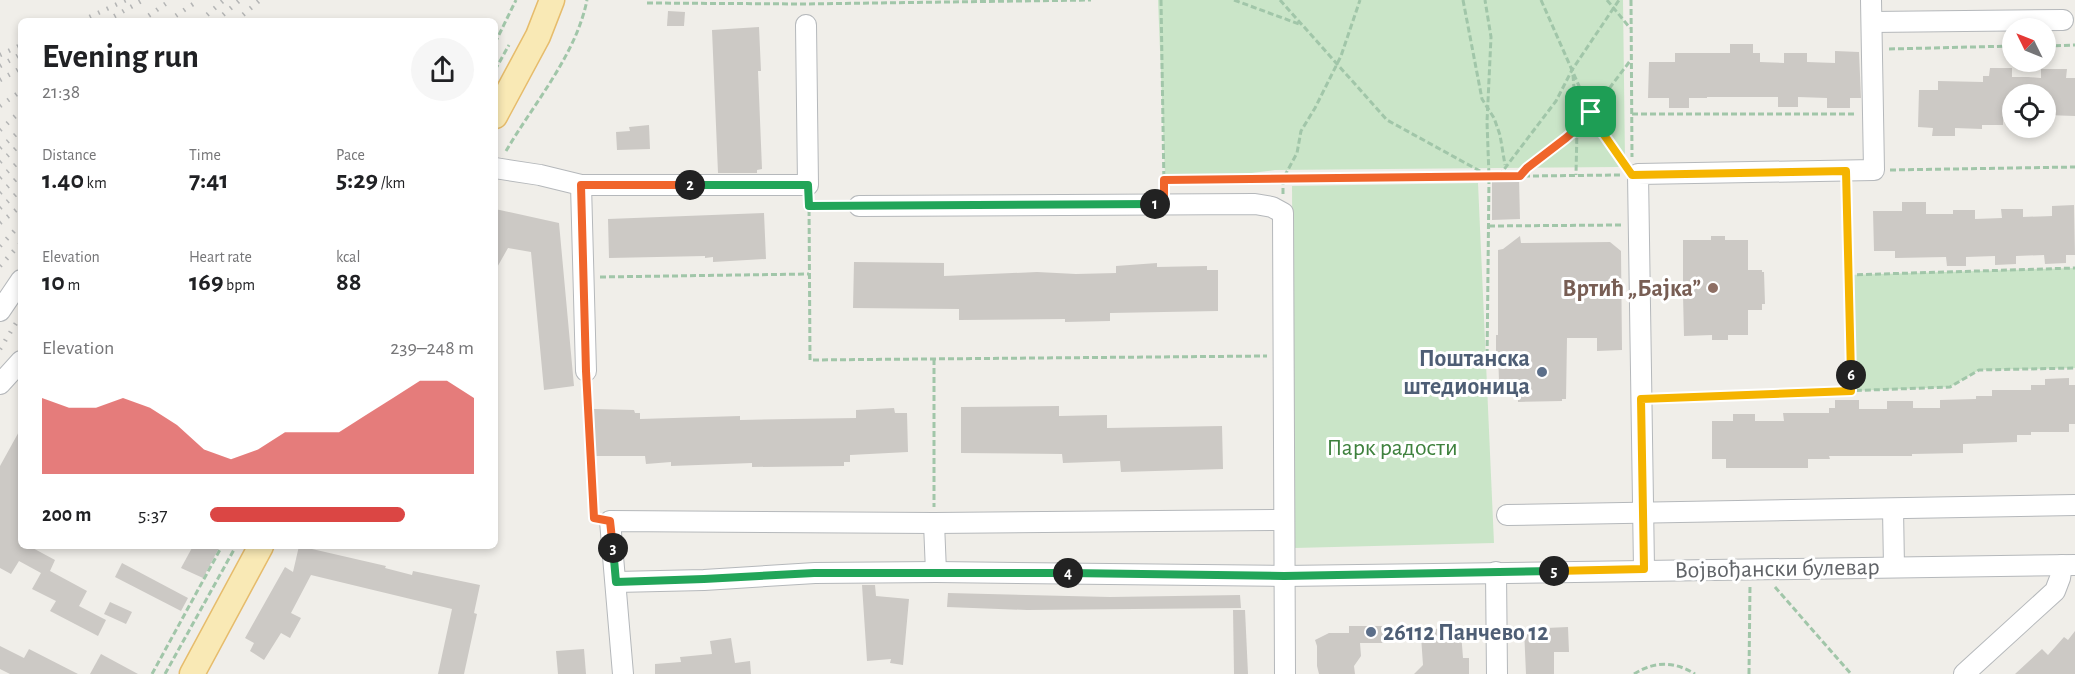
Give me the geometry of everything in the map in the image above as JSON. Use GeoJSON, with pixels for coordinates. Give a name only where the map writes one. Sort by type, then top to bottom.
{"type":"FeatureCollection","features":[{"type":"Feature","properties":{"kind":"main road"},"geometry":{"type":"LineString","coordinates":[[498,110],[538,36],[552,0]]}},
{"type":"Feature","properties":{"kind":"main road"},"geometry":{"type":"LineString","coordinates":[[192,674],[259,549]]}},
{"type":"Feature","properties":{"kind":"street"},"geometry":{"type":"LineString","coordinates":[[1644,569],[1639,225],[1635,175],[1874,170],[1871,0]]}},
{"type":"Feature","properties":{"kind":"street"},"geometry":{"type":"LineString","coordinates":[[1872,22],[2063,20]]}},
{"type":"Feature","properties":{"kind":"street"},"geometry":{"type":"LineString","coordinates":[[498,169],[540,175],[581,185],[808,185],[806,25]]}},
{"type":"Feature","properties":{"kind":"street"},"geometry":{"type":"LineString","coordinates":[[581,185],[586,371]]}},
{"type":"Feature","properties":{"kind":"street"},"geometry":{"type":"LineString","coordinates":[[859,206],[1255,204],[1272,207],[1283,213],[1285,674]]}},
{"type":"Feature","properties":{"kind":"street"},"geometry":{"type":"LineString","coordinates":[[0,311],[18,284]]}},
{"type":"Feature","properties":{"kind":"street"},"geometry":{"type":"LineString","coordinates":[[0,384],[18,364]]}},
{"type":"Feature","properties":{"kind":"street"},"geometry":{"type":"LineString","coordinates":[[1507,515],[2075,505]]}},
{"type":"Feature","properties":{"kind":"street"},"geometry":{"type":"LineString","coordinates":[[1893,509],[1894,567]]}},
{"type":"Feature","properties":{"kind":"street"},"geometry":{"type":"LineString","coordinates":[[623,674],[610,521],[934,523],[1284,520]]}},
{"type":"Feature","properties":{"kind":"street"},"geometry":{"type":"LineString","coordinates":[[934,523],[936,572]]}},
{"type":"Feature","properties":{"kind":"street"},"geometry":{"type":"LineString","coordinates":[[1964,674],[2055,591],[2068,565]]}},
{"type":"Feature","properties":{"kind":"street","name":"Војвођански булевар"},"geometry":{"type":"LineString","coordinates":[[616,582],[814,573],[1284,576],[1644,569],[2068,565]]}},
{"type":"Feature","properties":{"kind":"street"},"geometry":{"type":"LineString","coordinates":[[1496,572],[1497,674]]}},
{"type":"Feature","properties":{"kind":"path"},"geometry":{"type":"LineString","coordinates":[[498,37],[516,0]]}},
{"type":"Feature","properties":{"kind":"path"},"geometry":{"type":"LineString","coordinates":[[498,166],[550,83],[577,30],[587,0]]}},
{"type":"Feature","properties":{"kind":"path"},"geometry":{"type":"LineString","coordinates":[[647,3],[1091,0]]}},
{"type":"Feature","properties":{"kind":"path"},"geometry":{"type":"LineString","coordinates":[[1161,0],[1164,204]]}},
{"type":"Feature","properties":{"kind":"path"},"geometry":{"type":"LineString","coordinates":[[1234,0],[1301,25]]}},
{"type":"Feature","properties":{"kind":"path"},"geometry":{"type":"LineString","coordinates":[[1280,0],[1387,120],[1489,176]]}},
{"type":"Feature","properties":{"kind":"path"},"geometry":{"type":"LineString","coordinates":[[1283,213],[1283,179],[1297,153],[1301,131],[1337,63],[1360,0]]}},
{"type":"Feature","properties":{"kind":"path"},"geometry":{"type":"LineString","coordinates":[[1463,0],[1482,99],[1494,118],[1500,135],[1505,167]]}},
{"type":"Feature","properties":{"kind":"path"},"geometry":{"type":"LineString","coordinates":[[1485,0],[1491,37],[1487,107],[1489,176],[1487,364]]}},
{"type":"Feature","properties":{"kind":"path"},"geometry":{"type":"LineString","coordinates":[[1541,0],[1595,122],[1635,175]]}},
{"type":"Feature","properties":{"kind":"path"},"geometry":{"type":"LineString","coordinates":[[1608,0],[1631,30]]}},
{"type":"Feature","properties":{"kind":"path"},"geometry":{"type":"LineString","coordinates":[[1498,176],[1556,100],[1572,70],[1619,0]]}},
{"type":"Feature","properties":{"kind":"path"},"geometry":{"type":"LineString","coordinates":[[1631,0],[1635,175]]}},
{"type":"Feature","properties":{"kind":"path"},"geometry":{"type":"LineString","coordinates":[[498,65],[512,39]]}},
{"type":"Feature","properties":{"kind":"path"},"geometry":{"type":"LineString","coordinates":[[2056,46],[2075,45]]}},
{"type":"Feature","properties":{"kind":"path"},"geometry":{"type":"LineString","coordinates":[[1872,49],[2002,46]]}},
{"type":"Feature","properties":{"kind":"path"},"geometry":{"type":"LineString","coordinates":[[1520,176],[1577,128],[1631,59]]}},
{"type":"Feature","properties":{"kind":"path"},"geometry":{"type":"LineString","coordinates":[[1572,70],[1577,128],[1576,175]]}},
{"type":"Feature","properties":{"kind":"path"},"geometry":{"type":"LineString","coordinates":[[1632,114],[1873,114]]}},
{"type":"Feature","properties":{"kind":"path"},"geometry":{"type":"LineString","coordinates":[[1874,170],[2075,167]]}},
{"type":"Feature","properties":{"kind":"path"},"geometry":{"type":"LineString","coordinates":[[1846,171],[1851,391]]}},
{"type":"Feature","properties":{"kind":"path"},"geometry":{"type":"LineString","coordinates":[[1164,180],[1635,175]]}},
{"type":"Feature","properties":{"kind":"path"},"geometry":{"type":"LineString","coordinates":[[808,185],[810,360],[1283,356]]}},
{"type":"Feature","properties":{"kind":"path"},"geometry":{"type":"LineString","coordinates":[[809,206],[859,206]]}},
{"type":"Feature","properties":{"kind":"path"},"geometry":{"type":"LineString","coordinates":[[1489,226],[1639,225]]}},
{"type":"Feature","properties":{"kind":"path"},"geometry":{"type":"LineString","coordinates":[[1848,275],[2075,268]]}},
{"type":"Feature","properties":{"kind":"path"},"geometry":{"type":"LineString","coordinates":[[583,277],[809,274]]}},
{"type":"Feature","properties":{"kind":"path"},"geometry":{"type":"LineString","coordinates":[[934,359],[934,523]]}},
{"type":"Feature","properties":{"kind":"path"},"geometry":{"type":"LineString","coordinates":[[1641,399],[1950,387],[1979,370],[2075,368]]}},
{"type":"Feature","properties":{"kind":"path"},"geometry":{"type":"LineString","coordinates":[[586,371],[594,518],[610,521]]}},
{"type":"Feature","properties":{"kind":"path"},"geometry":{"type":"LineString","coordinates":[[152,674],[220,549]]}},
{"type":"Feature","properties":{"kind":"path"},"geometry":{"type":"LineString","coordinates":[[165,674],[234,549]]}},
{"type":"Feature","properties":{"kind":"path"},"geometry":{"type":"LineString","coordinates":[[1749,674],[1755,568]]}},
{"type":"Feature","properties":{"kind":"path"},"geometry":{"type":"LineString","coordinates":[[1755,568],[1851,674]]}},
{"type":"Feature","properties":{"kind":"path"},"geometry":{"type":"LineString","coordinates":[[1634,674],[1648,665],[1668,664],[1684,667],[1695,674]]}},
{"type":"Feature","properties":{"kind":"green space"},"geometry":{"type":"Polygon","coordinates":[[[1158,0],[1623,0],[1625,161],[1618,167],[1275,170],[1235,175],[1167,177],[1165,175],[1158,0]]]}},
{"type":"Feature","properties":{"kind":"green space","name":"Парк радости"},"geometry":{"type":"Polygon","coordinates":[[[1478,183],[1494,543],[1294,548],[1292,186],[1478,183]]]}},
{"type":"Feature","properties":{"kind":"green space"},"geometry":{"type":"Polygon","coordinates":[[[2075,268],[2075,368],[1979,370],[1950,387],[1851,391],[1848,275],[2075,268]]]}},
{"type":"Feature","properties":{"kind":"building"},"geometry":{"type":"Polygon","coordinates":[[[668,11],[685,12],[684,26],[667,26],[668,11]]]}},
{"type":"Feature","properties":{"kind":"building"},"geometry":{"type":"Polygon","coordinates":[[[759,27],[761,71],[758,71],[762,169],[757,170],[757,173],[718,173],[712,30],[759,27]]]}},
{"type":"Feature","properties":{"kind":"building"},"geometry":{"type":"Polygon","coordinates":[[[1730,44],[1753,44],[1753,53],[1760,53],[1760,62],[1784,63],[1784,53],[1807,53],[1807,62],[1835,63],[1835,51],[1859,52],[1861,98],[1850,98],[1850,108],[1827,108],[1827,98],[1798,97],[1798,107],[1778,107],[1778,97],[1707,97],[1689,98],[1689,108],[1669,108],[1669,98],[1648,98],[1649,62],[1675,62],[1675,53],[1730,53],[1730,44]]]}},
{"type":"Feature","properties":{"kind":"building"},"geometry":{"type":"Polygon","coordinates":[[[1990,68],[2002,68],[2002,72],[2012,72],[2012,77],[2041,78],[2041,72],[2067,69],[2066,78],[2075,78],[2075,116],[2056,115],[2056,84],[2002,84],[2002,125],[1982,125],[1982,129],[1955,128],[1955,136],[1932,136],[1933,128],[1918,127],[1919,90],[1938,90],[1938,81],[1983,82],[1983,76],[1989,76],[1990,68]]]}},
{"type":"Feature","properties":{"kind":"building"},"geometry":{"type":"Polygon","coordinates":[[[649,125],[650,149],[617,150],[616,132],[630,131],[629,127],[649,125]]]}},
{"type":"Feature","properties":{"kind":"building"},"geometry":{"type":"Polygon","coordinates":[[[1519,178],[1520,219],[1492,220],[1492,179],[1519,178]]]}},
{"type":"Feature","properties":{"kind":"building"},"geometry":{"type":"Polygon","coordinates":[[[1902,202],[1926,202],[1926,214],[1953,214],[1953,210],[1975,210],[1975,219],[2002,218],[2001,209],[2023,209],[2023,217],[2052,216],[2052,206],[2074,205],[2075,255],[2066,255],[2066,263],[2045,264],[2044,255],[2016,256],[2016,264],[1995,265],[1995,256],[1966,257],[1966,266],[1947,266],[1946,257],[1895,258],[1895,251],[1874,251],[1873,211],[1902,211],[1902,202]]]}},
{"type":"Feature","properties":{"kind":"building"},"geometry":{"type":"Polygon","coordinates":[[[498,210],[559,223],[574,386],[544,390],[531,252],[508,248],[498,266],[498,210]]]}},
{"type":"Feature","properties":{"kind":"building"},"geometry":{"type":"Polygon","coordinates":[[[764,213],[766,259],[713,262],[713,257],[705,258],[705,256],[609,258],[608,219],[764,213]]]}},
{"type":"Feature","properties":{"kind":"building"},"geometry":{"type":"Polygon","coordinates":[[[1520,236],[1521,243],[1610,242],[1621,251],[1622,350],[1597,351],[1597,338],[1567,338],[1566,399],[1562,401],[1518,402],[1518,381],[1499,381],[1498,353],[1496,353],[1498,250],[1503,249],[1520,236]]]}},
{"type":"Feature","properties":{"kind":"building"},"geometry":{"type":"Polygon","coordinates":[[[1711,236],[1725,236],[1725,240],[1748,240],[1748,270],[1764,272],[1765,304],[1762,304],[1762,310],[1748,310],[1748,335],[1728,335],[1728,340],[1712,340],[1712,335],[1684,336],[1683,295],[1679,295],[1678,282],[1683,282],[1683,240],[1711,240],[1711,236]]]}},
{"type":"Feature","properties":{"kind":"building"},"geometry":{"type":"Polygon","coordinates":[[[854,262],[944,263],[944,276],[1037,272],[1116,273],[1116,266],[1157,263],[1157,267],[1207,266],[1207,270],[1218,270],[1218,311],[1110,313],[1110,321],[1065,322],[1065,319],[959,320],[959,309],[853,308],[854,262]]]}},
{"type":"Feature","properties":{"kind":"building"},"geometry":{"type":"Polygon","coordinates":[[[2069,378],[2069,385],[2075,385],[2075,424],[2069,424],[2069,432],[2031,432],[2031,435],[2017,435],[2017,442],[1963,444],[1963,453],[1912,454],[1912,456],[1829,456],[1830,459],[1808,459],[1808,468],[1726,468],[1726,459],[1712,459],[1712,421],[1733,421],[1733,414],[1755,414],[1755,421],[1784,421],[1783,413],[1829,413],[1829,408],[1835,408],[1835,400],[1859,400],[1859,409],[1887,409],[1887,401],[1913,401],[1913,408],[1940,408],[1940,400],[1992,396],[1992,390],[2031,390],[2031,385],[2045,385],[2045,379],[2069,378]]]}},
{"type":"Feature","properties":{"kind":"building"},"geometry":{"type":"Polygon","coordinates":[[[1059,406],[1059,416],[1107,415],[1107,428],[1222,426],[1223,469],[1121,472],[1120,461],[1063,463],[1062,454],[961,453],[961,407],[1059,406]]]}},
{"type":"Feature","properties":{"kind":"building"},"geometry":{"type":"Polygon","coordinates":[[[894,408],[895,413],[907,413],[908,452],[850,455],[850,462],[844,462],[844,466],[752,467],[752,463],[671,466],[671,462],[646,464],[645,456],[594,456],[594,409],[634,410],[635,413],[640,413],[640,419],[740,416],[740,420],[856,418],[856,410],[894,408]]]}},
{"type":"Feature","properties":{"kind":"building"},"geometry":{"type":"Polygon","coordinates":[[[18,433],[18,549],[35,549],[55,560],[50,571],[87,591],[79,606],[106,620],[98,636],[50,611],[56,601],[32,589],[41,573],[19,561],[11,574],[0,568],[0,466],[18,433]]]}},
{"type":"Feature","properties":{"kind":"building"},"geometry":{"type":"Polygon","coordinates":[[[191,549],[218,549],[203,578],[181,568],[191,549]]]}},
{"type":"Feature","properties":{"kind":"building"},"geometry":{"type":"Polygon","coordinates":[[[298,549],[312,549],[386,566],[385,568],[412,575],[413,571],[480,585],[474,613],[477,614],[464,674],[438,674],[452,609],[311,575],[291,613],[301,618],[290,638],[281,633],[264,660],[250,651],[254,643],[245,638],[285,567],[293,572],[298,549]]]}},
{"type":"Feature","properties":{"kind":"building"},"geometry":{"type":"Polygon","coordinates":[[[122,563],[188,598],[181,611],[115,577],[122,563]]]}},
{"type":"Feature","properties":{"kind":"building"},"geometry":{"type":"Polygon","coordinates":[[[862,585],[875,585],[876,596],[909,599],[903,665],[890,663],[891,659],[867,661],[862,585]]]}},
{"type":"Feature","properties":{"kind":"building"},"geometry":{"type":"Polygon","coordinates":[[[948,593],[1110,597],[1240,595],[1241,608],[1027,610],[947,607],[948,593]]]}},
{"type":"Feature","properties":{"kind":"building"},"geometry":{"type":"Polygon","coordinates":[[[110,602],[132,612],[126,624],[104,614],[110,602]]]}},
{"type":"Feature","properties":{"kind":"building"},"geometry":{"type":"Polygon","coordinates":[[[1233,610],[1245,610],[1248,674],[1234,674],[1233,610]]]}},
{"type":"Feature","properties":{"kind":"building"},"geometry":{"type":"Polygon","coordinates":[[[1349,626],[1392,626],[1392,643],[1360,643],[1361,656],[1354,666],[1355,674],[1319,674],[1315,640],[1329,633],[1349,633],[1349,626]]]}},
{"type":"Feature","properties":{"kind":"building"},"geometry":{"type":"Polygon","coordinates":[[[1568,627],[1569,652],[1554,652],[1554,674],[1526,674],[1524,629],[1568,627]]]}},
{"type":"Feature","properties":{"kind":"building"},"geometry":{"type":"Polygon","coordinates":[[[1443,628],[1444,634],[1461,632],[1463,658],[1469,658],[1469,674],[1414,674],[1423,665],[1421,636],[1427,635],[1426,630],[1443,628]]]}},
{"type":"Feature","properties":{"kind":"building"},"geometry":{"type":"Polygon","coordinates":[[[2075,631],[2075,674],[2015,674],[2042,649],[2048,655],[2064,637],[2068,640],[2075,631]]]}},
{"type":"Feature","properties":{"kind":"building"},"geometry":{"type":"Polygon","coordinates":[[[731,638],[735,663],[750,661],[751,674],[655,674],[655,664],[681,662],[680,657],[712,654],[710,641],[731,638]]]}},
{"type":"Feature","properties":{"kind":"building"},"geometry":{"type":"Polygon","coordinates":[[[0,646],[24,658],[29,649],[78,674],[10,674],[0,669],[0,646]]]}},
{"type":"Feature","properties":{"kind":"building"},"geometry":{"type":"Polygon","coordinates":[[[584,649],[586,674],[558,674],[556,651],[584,649]]]}},
{"type":"Feature","properties":{"kind":"building"},"geometry":{"type":"Polygon","coordinates":[[[101,654],[138,674],[90,674],[101,654]]]}},
{"type":"Feature","properties":{"kind":"railway"},"geometry":{"type":"LineString","coordinates":[[87,18],[126,0]]}},
{"type":"Feature","properties":{"kind":"railway"},"geometry":{"type":"LineString","coordinates":[[111,18],[143,0]]}},
{"type":"Feature","properties":{"kind":"railway"},"geometry":{"type":"LineString","coordinates":[[145,18],[171,0]]}},
{"type":"Feature","properties":{"kind":"railway"},"geometry":{"type":"LineString","coordinates":[[172,18],[199,0]]}},
{"type":"Feature","properties":{"kind":"railway"},"geometry":{"type":"LineString","coordinates":[[203,18],[224,0]]}},
{"type":"Feature","properties":{"kind":"railway"},"geometry":{"type":"LineString","coordinates":[[219,18],[240,0]]}},
{"type":"Feature","properties":{"kind":"railway"},"geometry":{"type":"LineString","coordinates":[[239,18],[260,0]]}},
{"type":"Feature","properties":{"kind":"railway"},"geometry":{"type":"LineString","coordinates":[[0,55],[18,46]]}},
{"type":"Feature","properties":{"kind":"railway"},"geometry":{"type":"LineString","coordinates":[[0,66],[18,56]]}},
{"type":"Feature","properties":{"kind":"railway"},"geometry":{"type":"LineString","coordinates":[[0,80],[18,70]]}},
{"type":"Feature","properties":{"kind":"railway"},"geometry":{"type":"LineString","coordinates":[[0,106],[18,93]]}},
{"type":"Feature","properties":{"kind":"railway"},"geometry":{"type":"LineString","coordinates":[[0,130],[18,114]]}},
{"type":"Feature","properties":{"kind":"railway"},"geometry":{"type":"LineString","coordinates":[[0,148],[18,133]]}},
{"type":"Feature","properties":{"kind":"railway"},"geometry":{"type":"LineString","coordinates":[[0,162],[18,147]]}},
{"type":"Feature","properties":{"kind":"railway"},"geometry":{"type":"LineString","coordinates":[[0,178],[18,163]]}},
{"type":"Feature","properties":{"kind":"railway"},"geometry":{"type":"LineString","coordinates":[[0,193],[18,178]]}},
{"type":"Feature","properties":{"kind":"railway"},"geometry":{"type":"LineString","coordinates":[[0,208],[18,193]]}},
{"type":"Feature","properties":{"kind":"railway"},"geometry":{"type":"LineString","coordinates":[[0,223],[18,208]]}},
{"type":"Feature","properties":{"kind":"railway"},"geometry":{"type":"LineString","coordinates":[[0,246],[18,227]]}},
{"type":"Feature","properties":{"kind":"railway"},"geometry":{"type":"LineString","coordinates":[[0,266],[18,246]]}},
{"type":"Feature","properties":{"kind":"railway"},"geometry":{"type":"LineString","coordinates":[[0,349],[18,320]]}},
{"type":"Feature","properties":{"kind":"place","name":"Вртић „Бајка”"},"geometry":{"type":"Point","coordinates":[1713,288]}},
{"type":"Feature","properties":{"kind":"place","name":"Поштанска штедионица"},"geometry":{"type":"Point","coordinates":[1542,372]}},
{"type":"Feature","properties":{"kind":"place","name":"26112 Панчево 12"},"geometry":{"type":"Point","coordinates":[1371,632]}},
{"type":"Feature","properties":{"kind":"route"},"geometry":{"type":"LineString","coordinates":[[1591,112],[1595,122],[1632,175],[1846,171],[1851,391],[1641,399],[1644,569],[1284,576],[814,573],[616,582],[610,521],[594,518],[586,371],[581,185],[808,185],[809,206],[1164,204],[1164,180],[1520,176],[1583,123],[1591,112]]}}]}
